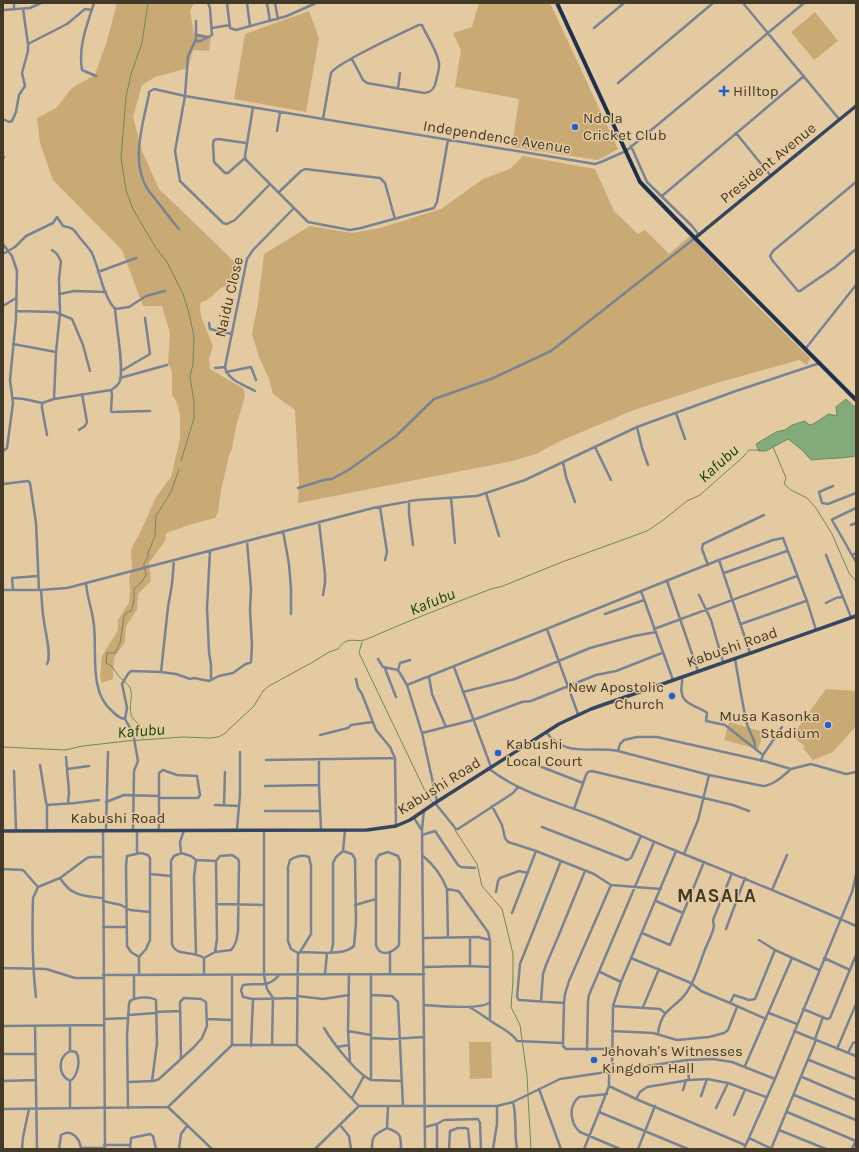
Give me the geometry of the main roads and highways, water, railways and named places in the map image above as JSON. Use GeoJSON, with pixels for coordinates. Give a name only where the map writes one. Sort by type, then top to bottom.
{"type":"FeatureCollection","features":[{"type":"Feature","properties":{"kind":"highway"},"geometry":{"type":"LineString","coordinates":[[557,3],[643,186],[697,237],[856,400]]}},
{"type":"Feature","properties":{"kind":"main road","name":"President Avenue"},"geometry":{"type":"LineString","coordinates":[[697,237],[856,106]]}},
{"type":"Feature","properties":{"kind":"main road","name":"Kabushi Road"},"geometry":{"type":"LineString","coordinates":[[3,831],[378,829],[396,826],[414,818],[431,805],[566,719],[734,658],[856,616]]}},
{"type":"Feature","properties":{"kind":"waterway"},"geometry":{"type":"LineString","coordinates":[[148,3],[142,43],[131,74],[126,97],[121,158],[126,190],[132,207],[156,248],[167,262],[183,294],[194,337],[193,364],[190,377],[194,402],[194,418],[181,461]]}},
{"type":"Feature","properties":{"kind":"waterway"},"geometry":{"type":"LineString","coordinates":[[773,447],[786,478],[784,484],[791,490],[807,498],[816,508],[832,534],[849,573],[856,581]]}},
{"type":"Feature","properties":{"kind":"waterway","name":"Kafubu"},"geometry":{"type":"LineString","coordinates":[[3,747],[65,750],[83,746],[127,741],[183,737],[218,737],[224,734],[254,706],[263,691],[269,686],[329,652],[338,649],[345,642],[367,639],[475,595],[503,586],[562,562],[647,531],[687,501],[700,495],[749,450],[760,450]]}},
{"type":"Feature","properties":{"kind":"waterway"},"geometry":{"type":"LineString","coordinates":[[144,566],[155,536],[156,516],[171,492],[179,469]]}},
{"type":"Feature","properties":{"kind":"waterway"},"geometry":{"type":"LineString","coordinates":[[123,680],[118,676],[112,667],[106,663],[107,653],[115,653],[120,643],[124,617],[126,613],[131,611],[134,601],[134,589],[141,583],[146,575],[145,569]]}},
{"type":"Feature","properties":{"kind":"waterway"},"geometry":{"type":"LineString","coordinates":[[362,642],[359,653],[427,795],[433,803]]}},
{"type":"Feature","properties":{"kind":"waterway"},"geometry":{"type":"LineString","coordinates":[[125,682],[131,689],[130,709],[132,716],[141,727],[143,738]]}},
{"type":"Feature","properties":{"kind":"waterway"},"geometry":{"type":"LineString","coordinates":[[455,830],[477,864],[482,886],[502,909],[513,954],[511,1007],[520,1025],[528,1093]]}},
{"type":"Feature","properties":{"kind":"waterway"},"geometry":{"type":"LineString","coordinates":[[528,1096],[531,1149]]}},
{"type":"Feature","properties":{"kind":"place","name":"Hilltop"},"geometry":{"type":"Point","coordinates":[724,91]}},
{"type":"Feature","properties":{"kind":"place","name":"Ndola Cricket Club"},"geometry":{"type":"Point","coordinates":[575,127]}},
{"type":"Feature","properties":{"kind":"place","name":"New Apostolic Church"},"geometry":{"type":"Point","coordinates":[672,696]}},
{"type":"Feature","properties":{"kind":"place","name":"Musa Kasonka Stadium"},"geometry":{"type":"Point","coordinates":[828,725]}},
{"type":"Feature","properties":{"kind":"place","name":"Kabushi Local Court"},"geometry":{"type":"Point","coordinates":[498,753]}},
{"type":"Feature","properties":{"kind":"place","name":"Jehovah's Witnesses Kingdom Hall"},"geometry":{"type":"Point","coordinates":[594,1060]}},
{"type":"Feature","properties":{"kind":"district","name":"MASALA"},"geometry":{"type":"Point","coordinates":[717,895]}}]}
